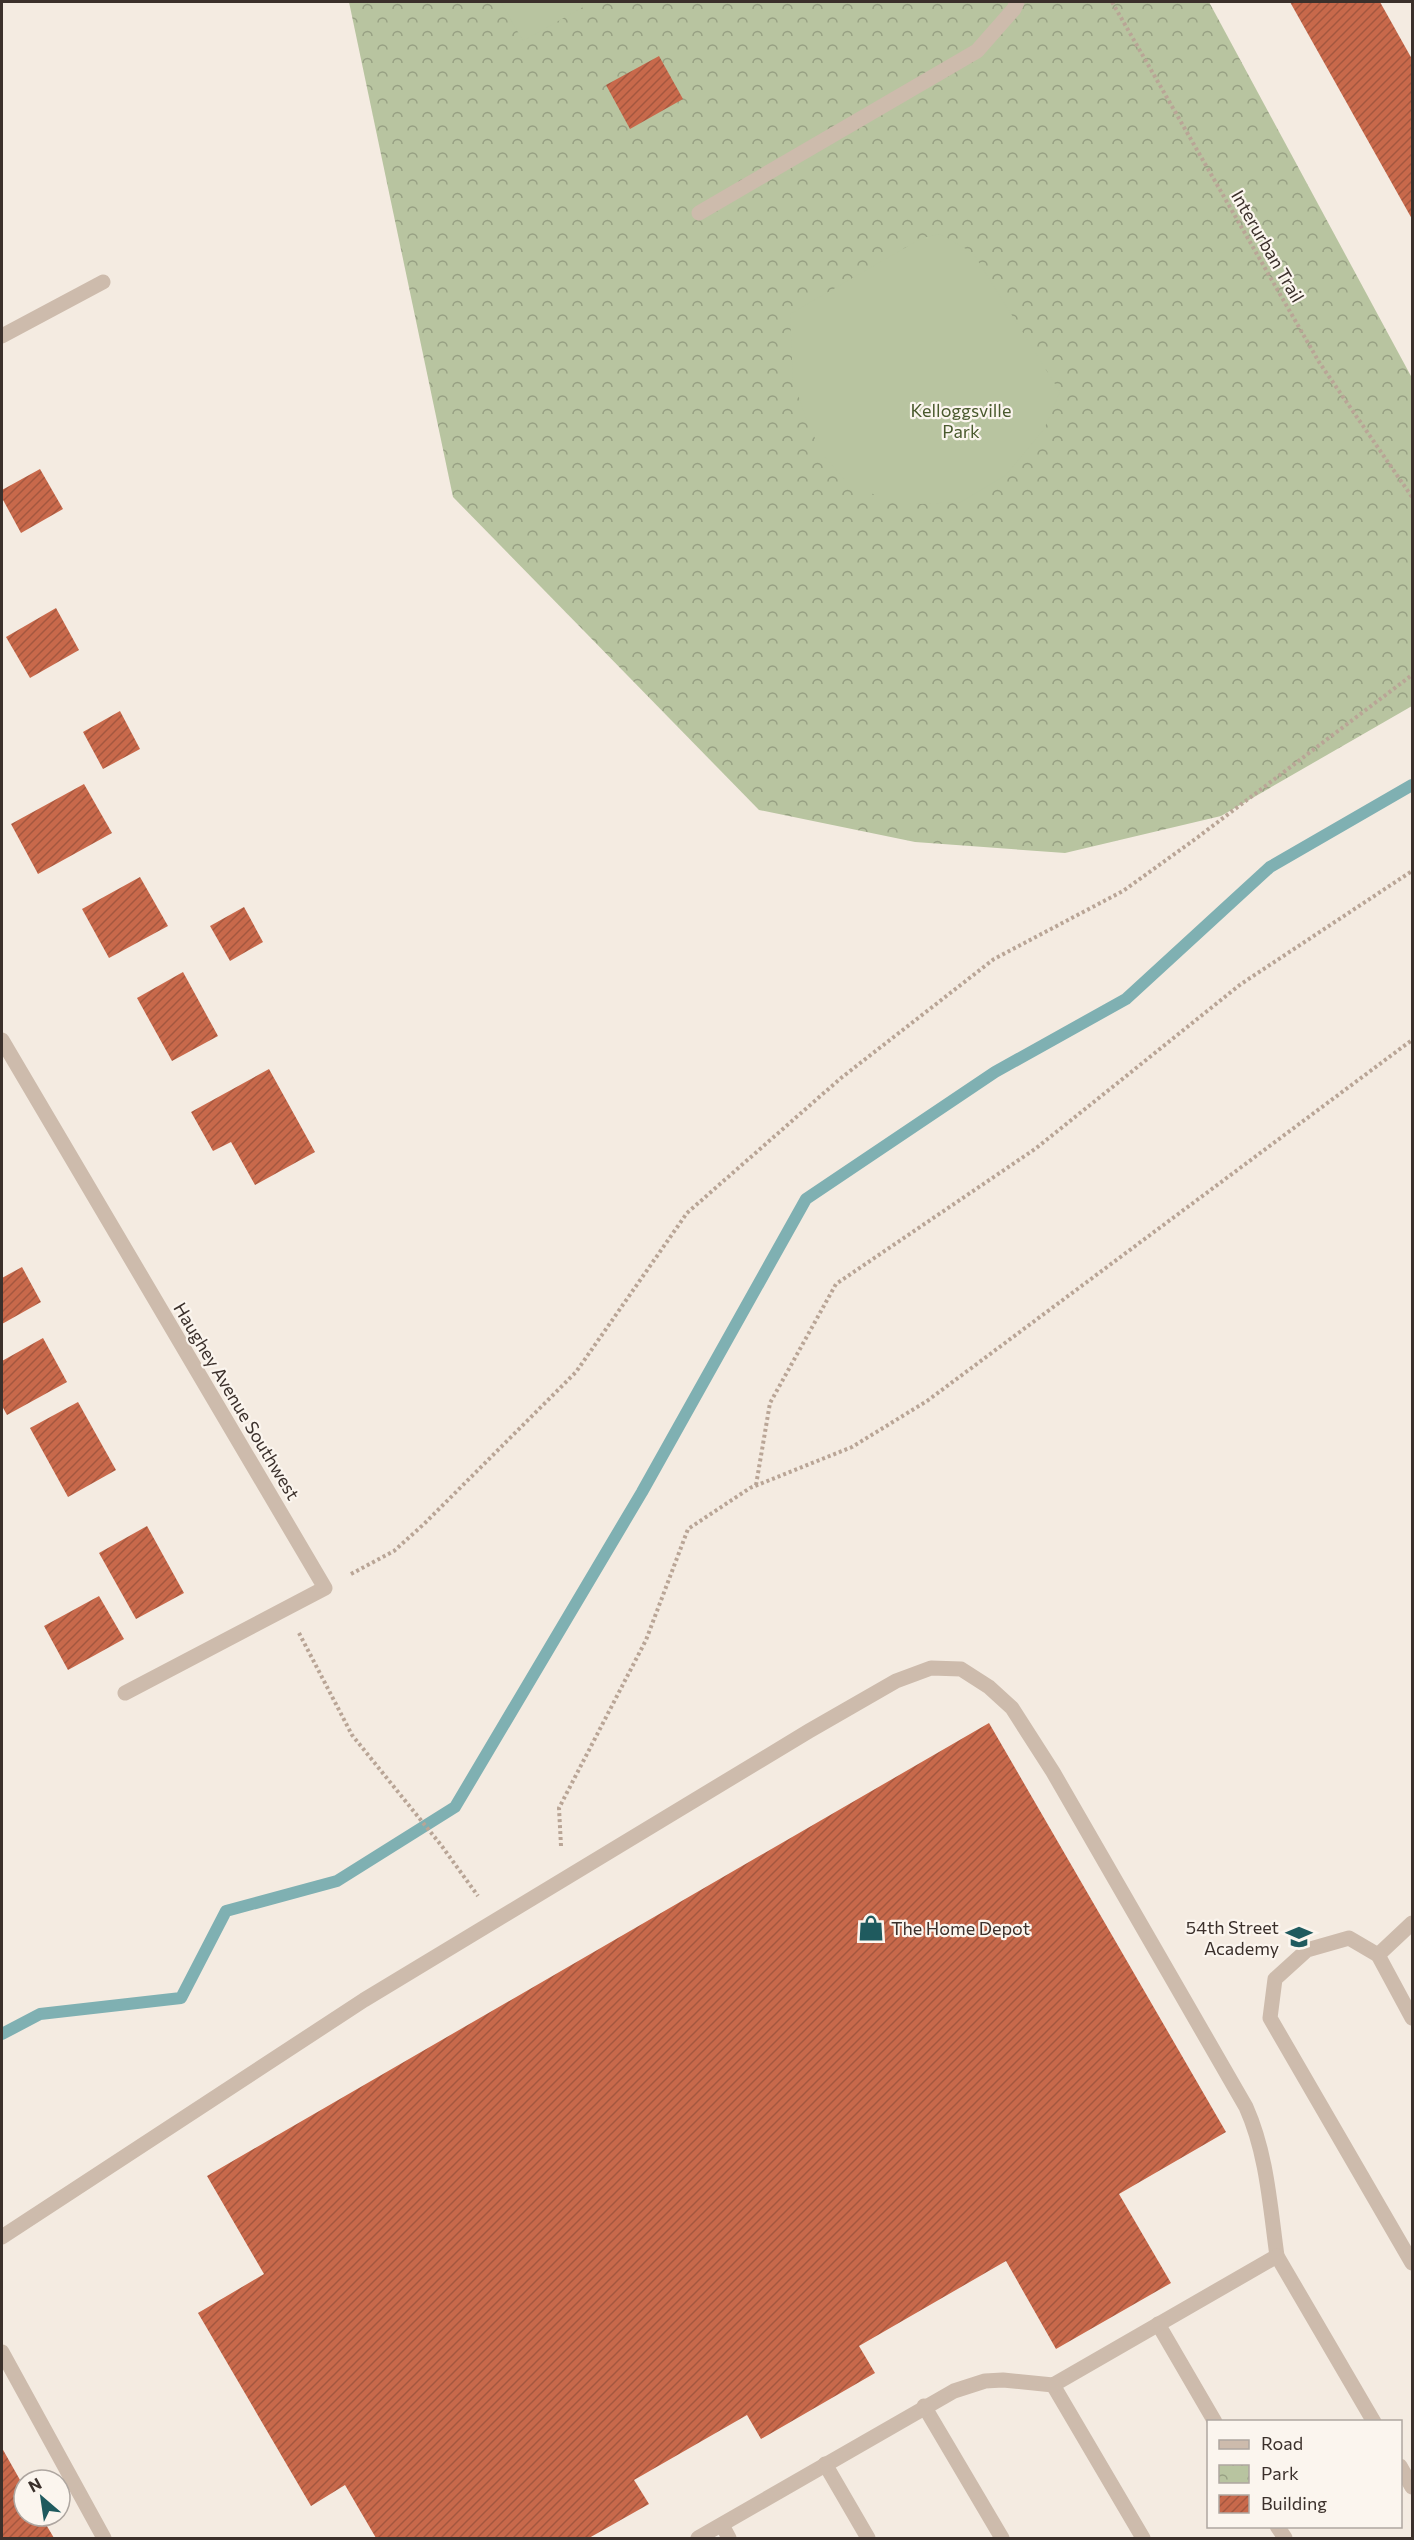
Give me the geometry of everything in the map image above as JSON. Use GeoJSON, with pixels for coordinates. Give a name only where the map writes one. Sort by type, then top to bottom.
{"type":"FeatureCollection","features":[{"type":"Feature","properties":{"kind":"street"},"geometry":{"type":"LineString","coordinates":[[699,213],[977,51],[1014,9],[1017,2]]}},
{"type":"Feature","properties":{"kind":"street"},"geometry":{"type":"LineString","coordinates":[[2,336],[103,282]]}},
{"type":"Feature","properties":{"kind":"street","name":"Haughey Avenue Southwest"},"geometry":{"type":"LineString","coordinates":[[2,1040],[325,1588]]}},
{"type":"Feature","properties":{"kind":"street"},"geometry":{"type":"LineString","coordinates":[[124,1693],[325,1588]]}},
{"type":"Feature","properties":{"kind":"street"},"geometry":{"type":"LineString","coordinates":[[2,2237],[364,2000],[897,1681],[931,1668],[961,1669],[989,1687],[1012,1708],[1053,1772],[1246,2107],[1256,2128],[1262,2152],[1277,2256],[1373,2420]]}},
{"type":"Feature","properties":{"kind":"street"},"geometry":{"type":"LineString","coordinates":[[1378,1955],[1413,1923]]}},
{"type":"Feature","properties":{"kind":"street"},"geometry":{"type":"LineString","coordinates":[[1413,2018],[1378,1955],[1348,1938],[1307,1950],[1275,1979],[1270,2018],[1413,2263]]}},
{"type":"Feature","properties":{"kind":"street"},"geometry":{"type":"LineString","coordinates":[[698,2538],[726,2532],[825,2464],[954,2391],[986,2381],[1003,2380],[1053,2385],[1277,2256]]}},
{"type":"Feature","properties":{"kind":"street"},"geometry":{"type":"LineString","coordinates":[[1158,2324],[1214,2420]]}},
{"type":"Feature","properties":{"kind":"street"},"geometry":{"type":"LineString","coordinates":[[2,2352],[104,2538]]}},
{"type":"Feature","properties":{"kind":"street"},"geometry":{"type":"LineString","coordinates":[[1053,2385],[1143,2538]]}},
{"type":"Feature","properties":{"kind":"street"},"geometry":{"type":"LineString","coordinates":[[924,2406],[1002,2538]]}},
{"type":"Feature","properties":{"kind":"street"},"geometry":{"type":"LineString","coordinates":[[825,2464],[868,2538]]}},
{"type":"Feature","properties":{"kind":"street"},"geometry":{"type":"LineString","coordinates":[[1402,2468],[1413,2487]]}},
{"type":"Feature","properties":{"kind":"path","name":"Interurban Trail"},"geometry":{"type":"LineString","coordinates":[[1112,2],[1319,362],[1413,497]]}},
{"type":"Feature","properties":{"kind":"path"},"geometry":{"type":"LineString","coordinates":[[325,1588],[394,1551],[425,1523],[576,1372],[687,1213],[841,1078],[994,960],[1123,891],[1218,823],[1413,675]]}},
{"type":"Feature","properties":{"kind":"path"},"geometry":{"type":"LineString","coordinates":[[756,1485],[770,1403],[836,1284],[1035,1149],[1241,984],[1413,871]]}},
{"type":"Feature","properties":{"kind":"path"},"geometry":{"type":"LineString","coordinates":[[563,1880],[560,1808],[646,1640],[688,1529],[756,1485],[852,1447],[927,1401],[1413,1040]]}},
{"type":"Feature","properties":{"kind":"path"},"geometry":{"type":"LineString","coordinates":[[286,1608],[352,1735],[441,1845],[495,1920]]}},
{"type":"Feature","properties":{"kind":"green space","name":"Kelloggsville Park"},"geometry":{"type":"Polygon","coordinates":[[[349,2],[1209,2],[1412,378],[1412,706],[1221,816],[1065,853],[915,842],[759,810],[453,497],[349,2]]]}},
{"type":"Feature","properties":{"kind":"green space"},"geometry":{"type":"Polygon","coordinates":[[[501,2],[580,2],[583,7],[523,41],[501,2]]]}},
{"type":"Feature","properties":{"kind":"green space"},"geometry":{"type":"Polygon","coordinates":[[[940,234],[973,253],[1060,392],[1044,429],[1006,475],[961,502],[917,504],[885,500],[845,480],[824,456],[808,424],[793,380],[790,314],[922,238],[940,234]]]}},
{"type":"Feature","properties":{"kind":"building"},"geometry":{"type":"Polygon","coordinates":[[[1290,2],[1380,2],[1412,59],[1412,219],[1290,2]]]}},
{"type":"Feature","properties":{"kind":"building"},"geometry":{"type":"Polygon","coordinates":[[[659,56],[683,99],[630,129],[606,85],[659,56]]]}},
{"type":"Feature","properties":{"kind":"building"},"geometry":{"type":"Polygon","coordinates":[[[40,469],[63,509],[21,533],[2,498],[2,490],[40,469]]]}},
{"type":"Feature","properties":{"kind":"building"},"geometry":{"type":"Polygon","coordinates":[[[56,608],[79,650],[30,678],[6,637],[56,608]]]}},
{"type":"Feature","properties":{"kind":"building"},"geometry":{"type":"Polygon","coordinates":[[[120,711],[140,749],[103,769],[83,732],[120,711]]]}},
{"type":"Feature","properties":{"kind":"building"},"geometry":{"type":"Polygon","coordinates":[[[84,784],[112,833],[38,874],[11,824],[84,784]]]}},
{"type":"Feature","properties":{"kind":"building"},"geometry":{"type":"Polygon","coordinates":[[[140,877],[168,926],[109,958],[82,909],[140,877]]]}},
{"type":"Feature","properties":{"kind":"building"},"geometry":{"type":"Polygon","coordinates":[[[244,907],[263,942],[230,961],[210,926],[244,907]]]}},
{"type":"Feature","properties":{"kind":"building"},"geometry":{"type":"Polygon","coordinates":[[[183,972],[218,1036],[172,1061],[137,998],[183,972]]]}},
{"type":"Feature","properties":{"kind":"building"},"geometry":{"type":"Polygon","coordinates":[[[269,1069],[315,1152],[255,1185],[231,1142],[213,1151],[191,1112],[269,1069]]]}},
{"type":"Feature","properties":{"kind":"building"},"geometry":{"type":"Polygon","coordinates":[[[22,1267],[41,1302],[2,1324],[2,1278],[22,1267]]]}},
{"type":"Feature","properties":{"kind":"building"},"geometry":{"type":"Polygon","coordinates":[[[43,1338],[67,1382],[7,1415],[2,1406],[2,1361],[43,1338]]]}},
{"type":"Feature","properties":{"kind":"building"},"geometry":{"type":"Polygon","coordinates":[[[78,1402],[116,1470],[68,1497],[30,1428],[78,1402]]]}},
{"type":"Feature","properties":{"kind":"building"},"geometry":{"type":"Polygon","coordinates":[[[147,1526],[184,1593],[136,1619],[99,1553],[147,1526]]]}},
{"type":"Feature","properties":{"kind":"building"},"geometry":{"type":"Polygon","coordinates":[[[99,1596],[124,1639],[68,1670],[44,1626],[99,1596]]]}},
{"type":"Feature","properties":{"kind":"building","name":"The Home Depot"},"geometry":{"type":"Polygon","coordinates":[[[989,1723],[1226,2132],[1119,2194],[1171,2283],[1056,2349],[1006,2261],[859,2346],[875,2373],[761,2439],[747,2415],[634,2480],[649,2504],[589,2538],[376,2538],[345,2485],[311,2506],[198,2313],[264,2274],[207,2176],[989,1723]]]}},
{"type":"Feature","properties":{"kind":"building"},"geometry":{"type":"Polygon","coordinates":[[[2,2448],[13,2468],[12,2528],[48,2528],[54,2538],[2,2538],[2,2448]]]}},
{"type":"Feature","properties":{"kind":"waterway"},"geometry":{"type":"LineString","coordinates":[[2,2034],[40,2014],[181,1998],[226,1911],[337,1881],[455,1807],[642,1492],[806,1199],[995,1072],[1126,999],[1270,867],[1412,785]]}},
{"type":"Feature","properties":{"kind":"place","name":"The Home Depot"},"geometry":{"type":"Point","coordinates":[871,1928]}},
{"type":"Feature","properties":{"kind":"place","name":"54th Street Academy"},"geometry":{"type":"Point","coordinates":[1299,1937]}}]}
